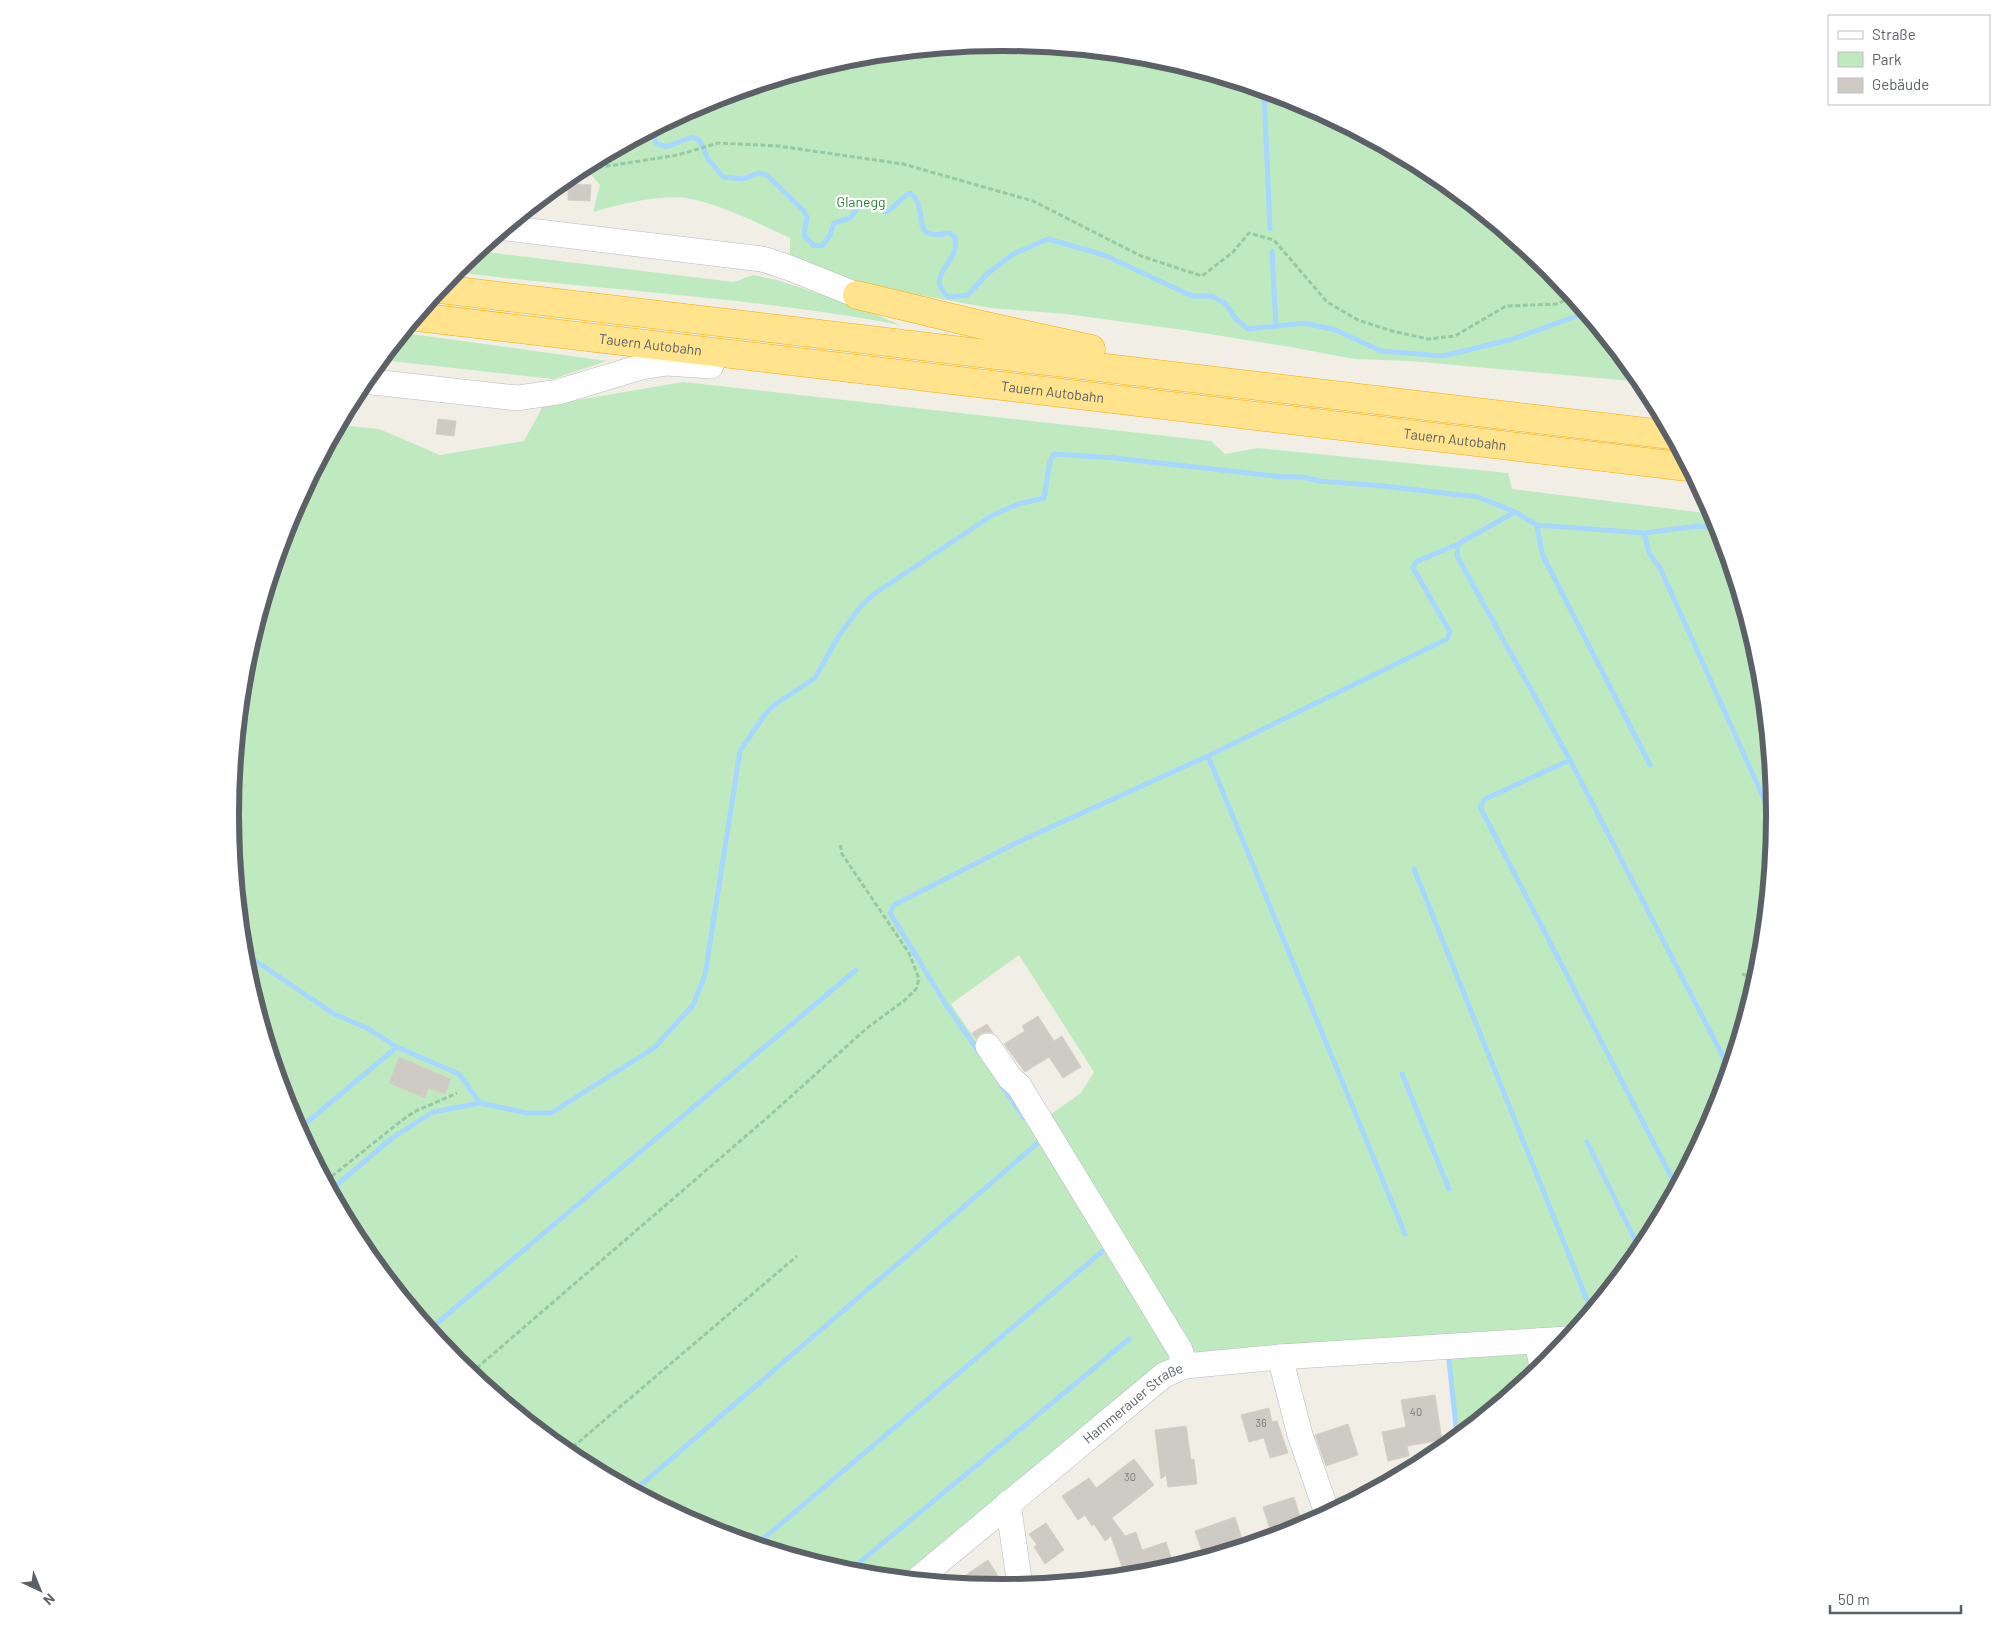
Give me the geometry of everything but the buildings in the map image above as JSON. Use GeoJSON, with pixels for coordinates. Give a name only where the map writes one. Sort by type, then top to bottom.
{"type":"FeatureCollection","features":[{"type":"Feature","properties":{"kind":"highway"},"geometry":{"type":"LineString","coordinates":[[448,290],[1665,434]]}},
{"type":"Feature","properties":{"kind":"highway"},"geometry":{"type":"LineString","coordinates":[[857,295],[1070,346],[1153,359],[1171,375]]}},
{"type":"Feature","properties":{"kind":"highway","name":"Tauern Autobahn"},"geometry":{"type":"LineString","coordinates":[[423,318],[1682,467]]}},
{"type":"Feature","properties":{"kind":"highway"},"geometry":{"type":"LineString","coordinates":[[711,366],[743,356]]}},
{"type":"Feature","properties":{"kind":"street"},"geometry":{"type":"LineString","coordinates":[[514,229],[762,259],[857,295]]}},
{"type":"Feature","properties":{"kind":"street"},"geometry":{"type":"LineString","coordinates":[[374,382],[517,398],[558,392],[641,367],[667,363],[711,366]]}},
{"type":"Feature","properties":{"kind":"street"},"geometry":{"type":"LineString","coordinates":[[988,1046],[1010,1078],[1019,1086],[1024,1094],[1180,1350],[1185,1366]]}},
{"type":"Feature","properties":{"kind":"street","name":"Hammerauer Straße"},"geometry":{"type":"LineString","coordinates":[[924,1574],[1164,1376],[1185,1366],[1280,1357],[1557,1340]]}},
{"type":"Feature","properties":{"kind":"street"},"geometry":{"type":"LineString","coordinates":[[1538,1341],[1541,1357]]}},
{"type":"Feature","properties":{"kind":"street"},"geometry":{"type":"LineString","coordinates":[[1280,1357],[1300,1436],[1325,1507]]}},
{"type":"Feature","properties":{"kind":"street"},"geometry":{"type":"LineString","coordinates":[[1008,1503],[1019,1578]]}},
{"type":"Feature","properties":{"kind":"path"},"geometry":{"type":"LineString","coordinates":[[599,167],[678,155],[718,143],[778,146],[903,164],[1033,201],[1141,256],[1202,276],[1233,252],[1250,233],[1274,240],[1326,302],[1358,320],[1392,331],[1428,339],[1455,336],[1506,306],[1558,304],[1566,299]]}},
{"type":"Feature","properties":{"kind":"path"},"geometry":{"type":"LineString","coordinates":[[476,1368],[768,1117],[867,1028],[916,989],[919,978],[909,953],[842,854],[840,843]]}},
{"type":"Feature","properties":{"kind":"path"},"geometry":{"type":"LineString","coordinates":[[1742,974],[1749,976]]}},
{"type":"Feature","properties":{"kind":"path"},"geometry":{"type":"LineString","coordinates":[[331,1177],[414,1112],[457,1093]]}},
{"type":"Feature","properties":{"kind":"path"},"geometry":{"type":"LineString","coordinates":[[573,1447],[797,1256]]}},
{"type":"Feature","properties":{"kind":"green space","name":"Glanegg"},"geometry":{"type":"Polygon","coordinates":[[[1002,51],[1102,58],[1152,66],[1200,77],[1295,109],[1340,130],[1427,180],[1467,209],[1543,275],[1577,311],[1631,381],[1411,361],[1354,359],[1184,330],[1066,314],[990,308],[887,289],[833,274],[790,256],[790,238],[708,203],[684,198],[658,198],[593,212],[600,185],[590,173],[665,130],[710,109],[757,92],[805,77],[853,66],[903,58],[1002,51]]]}},
{"type":"Feature","properties":{"kind":"green space"},"geometry":{"type":"Polygon","coordinates":[[[487,252],[734,282],[753,275],[777,280],[856,306],[900,325],[789,307],[464,273],[487,252]]]}},
{"type":"Feature","properties":{"kind":"green space"},"geometry":{"type":"Polygon","coordinates":[[[410,334],[607,361],[553,379],[389,361],[410,334]]]}},
{"type":"Feature","properties":{"kind":"green space"},"geometry":{"type":"Polygon","coordinates":[[[683,382],[1211,441],[1225,454],[1258,448],[1508,473],[1512,489],[1703,513],[1726,570],[1740,617],[1752,666],[1760,715],[1765,765],[1766,815],[1765,865],[1760,915],[1752,964],[1740,1013],[1726,1060],[1708,1107],[1664,1197],[1638,1239],[1577,1319],[1569,1328],[1177,1356],[922,1574],[853,1564],[805,1553],[710,1521],[665,1500],[578,1450],[499,1389],[462,1355],[428,1319],[367,1239],[341,1197],[297,1107],[279,1060],[253,964],[245,915],[240,865],[240,765],[245,715],[253,666],[279,570],[297,523],[318,477],[346,426],[379,429],[440,455],[524,441],[543,406],[683,382]],[[1019,955],[951,1004],[1034,1126],[1081,1093],[1094,1072],[1019,955]]]}},
{"type":"Feature","properties":{"kind":"green space"},"geometry":{"type":"Polygon","coordinates":[[[1530,1349],[1533,1364],[1506,1389],[1457,1428],[1446,1355],[1530,1349]]]}},
{"type":"Feature","properties":{"kind":"green space"},"geometry":{"type":"Polygon","coordinates":[[[1358,1490],[1330,1505],[1329,1500],[1358,1490]]]}},
{"type":"Feature","properties":{"kind":"waterway"},"geometry":{"type":"LineString","coordinates":[[1264,98],[1270,229]]}},
{"type":"Feature","properties":{"kind":"waterway"},"geometry":{"type":"LineString","coordinates":[[654,136],[656,143],[666,147],[692,137],[700,141],[708,159],[723,177],[743,179],[758,173],[767,175],[804,211],[807,217],[804,235],[814,246],[823,245],[830,235],[834,223],[850,218],[859,207],[873,203],[886,212],[910,193],[919,207],[923,229],[928,233],[936,235],[950,233],[955,238],[955,250],[940,279],[942,290],[948,297],[968,295],[987,274],[1013,254],[1048,239],[1104,255],[1192,296],[1211,296],[1225,303],[1236,319],[1248,329],[1305,323],[1336,330],[1381,351],[1443,356],[1513,339],[1580,315]]}},
{"type":"Feature","properties":{"kind":"waterway"},"geometry":{"type":"LineString","coordinates":[[1272,251],[1276,326]]}},
{"type":"Feature","properties":{"kind":"waterway"},"geometry":{"type":"LineString","coordinates":[[335,1186],[392,1138],[433,1112],[480,1103],[527,1113],[551,1113],[654,1048],[693,1005],[705,975],[740,751],[766,713],[777,703],[815,678],[838,637],[860,607],[874,594],[991,516],[1018,504],[1044,498],[1050,461],[1054,454],[1115,458],[1478,497],[1515,512],[1537,525],[1644,533],[1699,526],[1710,528]]}},
{"type":"Feature","properties":{"kind":"waterway"},"geometry":{"type":"LineString","coordinates":[[979,1052],[946,1005],[890,913],[894,905],[1018,842],[1208,756],[1447,639],[1450,632],[1413,568],[1416,562],[1458,544],[1515,512]]}},
{"type":"Feature","properties":{"kind":"waterway"},"geometry":{"type":"LineString","coordinates":[[1537,525],[1542,554],[1650,765]]}},
{"type":"Feature","properties":{"kind":"waterway"},"geometry":{"type":"LineString","coordinates":[[1644,533],[1649,553],[1660,568],[1766,803]]}},
{"type":"Feature","properties":{"kind":"waterway"},"geometry":{"type":"LineString","coordinates":[[1458,544],[1457,556],[1570,760],[1726,1061]]}},
{"type":"Feature","properties":{"kind":"waterway"},"geometry":{"type":"LineString","coordinates":[[1208,756],[1405,1234]]}},
{"type":"Feature","properties":{"kind":"waterway"},"geometry":{"type":"LineString","coordinates":[[1570,760],[1485,799],[1480,807],[1673,1180]]}},
{"type":"Feature","properties":{"kind":"waterway"},"geometry":{"type":"LineString","coordinates":[[1414,869],[1589,1304]]}},
{"type":"Feature","properties":{"kind":"waterway"},"geometry":{"type":"LineString","coordinates":[[252,958],[334,1014],[367,1028],[397,1047],[459,1074],[480,1103]]}},
{"type":"Feature","properties":{"kind":"waterway"},"geometry":{"type":"LineString","coordinates":[[434,1326],[856,970]]}},
{"type":"Feature","properties":{"kind":"waterway"},"geometry":{"type":"LineString","coordinates":[[305,1124],[397,1047]]}},
{"type":"Feature","properties":{"kind":"waterway"},"geometry":{"type":"LineString","coordinates":[[1402,1074],[1449,1189]]}},
{"type":"Feature","properties":{"kind":"waterway"},"geometry":{"type":"LineString","coordinates":[[1002,1086],[1024,1118]]}},
{"type":"Feature","properties":{"kind":"waterway"},"geometry":{"type":"LineString","coordinates":[[640,1486],[1040,1141]]}},
{"type":"Feature","properties":{"kind":"waterway"},"geometry":{"type":"LineString","coordinates":[[1587,1142],[1636,1242]]}},
{"type":"Feature","properties":{"kind":"waterway"},"geometry":{"type":"LineString","coordinates":[[762,1540],[1105,1249]]}},
{"type":"Feature","properties":{"kind":"waterway"},"geometry":{"type":"LineString","coordinates":[[857,1565],[1129,1339]]}},
{"type":"Feature","properties":{"kind":"waterway"},"geometry":{"type":"LineString","coordinates":[[1449,1360],[1456,1429]]}}]}
